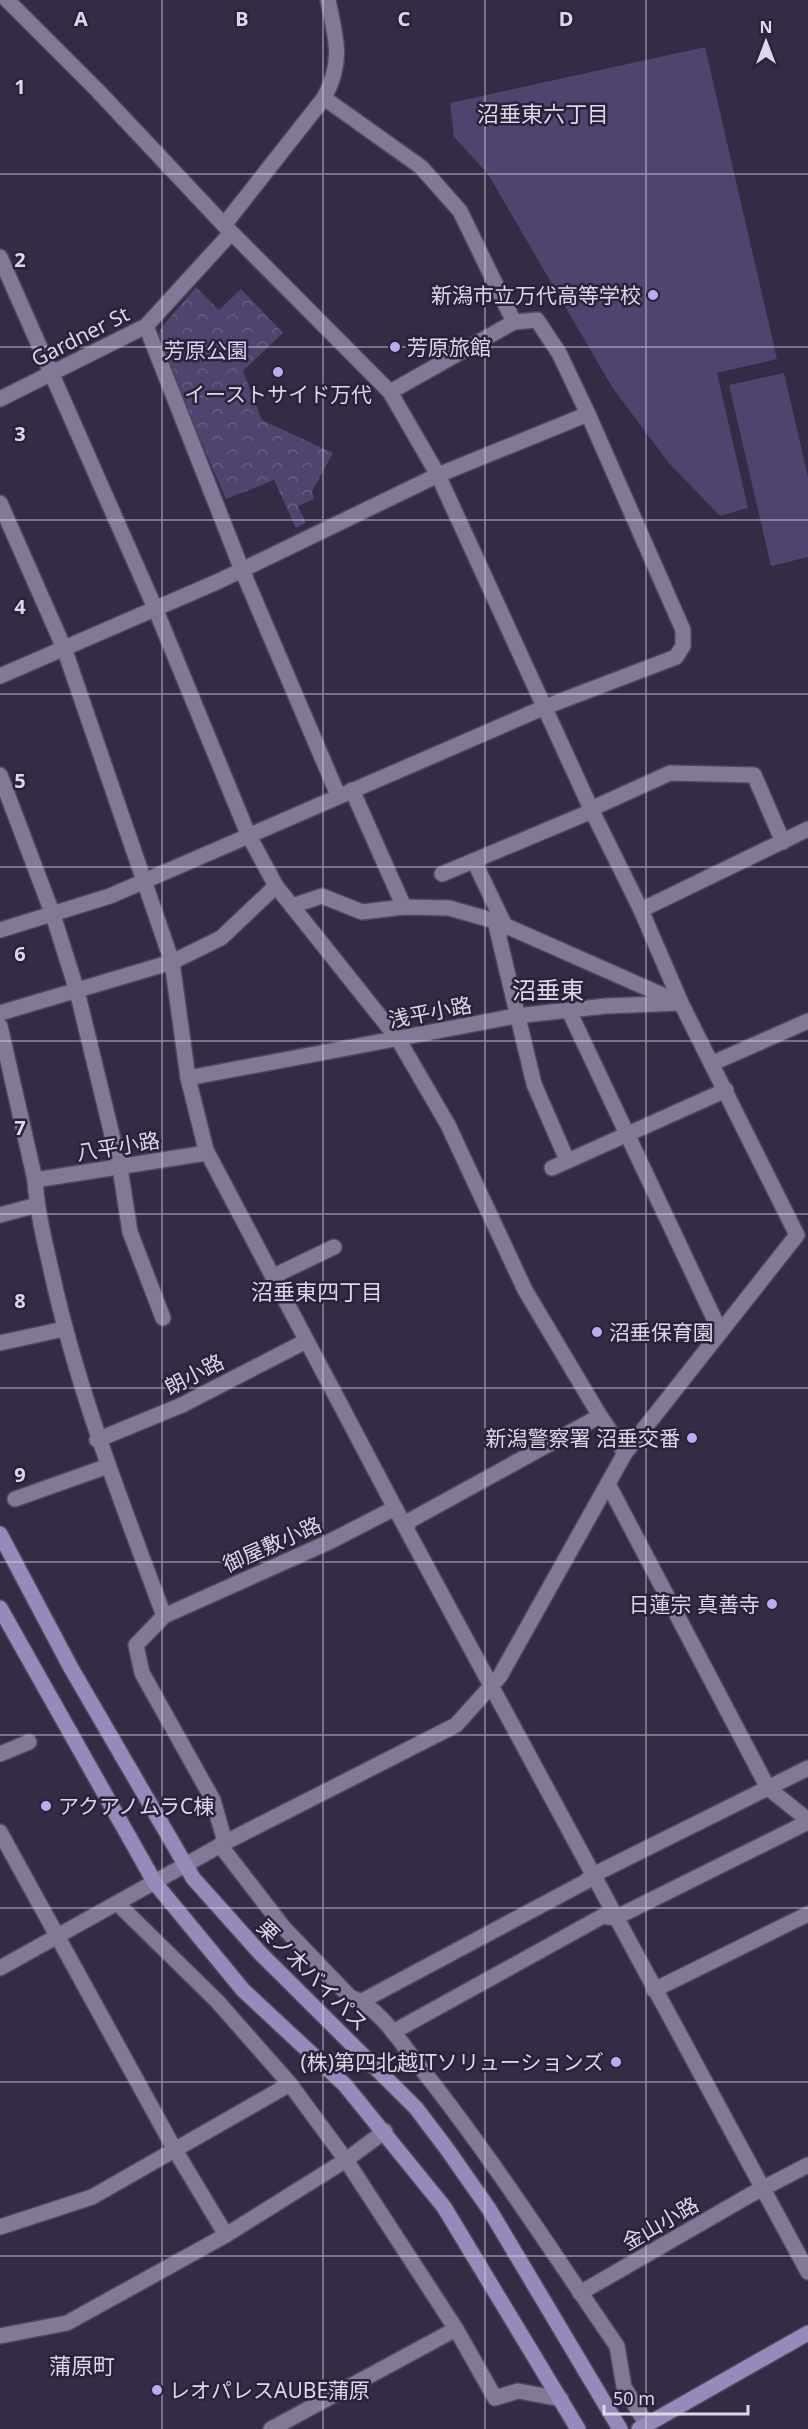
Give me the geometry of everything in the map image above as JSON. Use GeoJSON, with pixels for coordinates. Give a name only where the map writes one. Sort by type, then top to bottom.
{"type":"FeatureCollection","features":[{"type":"Feature","properties":{"kind":"main road","name":"栗ノ木バイパス"},"geometry":{"type":"LineString","coordinates":[[0,1534],[71,1668],[184,1866],[260,1953],[416,2109],[447,2149],[489,2209],[620,2429]]}},
{"type":"Feature","properties":{"kind":"main road"},"geometry":{"type":"LineString","coordinates":[[0,1608],[155,1883],[243,1990],[345,2085],[385,2131],[444,2207],[578,2429]]}},
{"type":"Feature","properties":{"kind":"main road"},"geometry":{"type":"LineString","coordinates":[[643,2427],[808,2333]]}},
{"type":"Feature","properties":{"kind":"street"},"geometry":{"type":"LineString","coordinates":[[0,1968],[223,1844],[456,1725],[490,1684],[500,1676],[625,1453],[720,1331],[802,1235],[681,1003],[641,910],[592,810],[438,475],[390,392],[227,229],[98,92],[7,0]]}},
{"type":"Feature","properties":{"kind":"street"},"geometry":{"type":"LineString","coordinates":[[328,0],[338,63],[334,79],[324,98],[227,229],[146,326],[242,570],[345,793],[404,907]]}},
{"type":"Feature","properties":{"kind":"street"},"geometry":{"type":"LineString","coordinates":[[324,98],[422,167],[460,211],[514,322]]}},
{"type":"Feature","properties":{"kind":"street"},"geometry":{"type":"LineString","coordinates":[[0,257],[50,375],[155,608],[248,834],[276,886],[398,1039],[448,1125],[525,1290],[600,1416],[625,1453]]}},
{"type":"Feature","properties":{"kind":"street"},"geometry":{"type":"LineString","coordinates":[[0,930],[53,915],[144,881],[545,707],[676,657],[683,646],[683,630],[588,414],[559,353],[537,320],[514,322],[390,392]]}},
{"type":"Feature","properties":{"kind":"street","name":"Gardner St"},"geometry":{"type":"LineString","coordinates":[[0,399],[146,326]]}},
{"type":"Feature","properties":{"kind":"street"},"geometry":{"type":"LineString","coordinates":[[0,676],[242,570],[438,475],[588,414]]}},
{"type":"Feature","properties":{"kind":"street"},"geometry":{"type":"LineString","coordinates":[[0,503],[64,648],[172,962],[188,1078],[206,1150],[395,1508],[808,2272]]}},
{"type":"Feature","properties":{"kind":"street"},"geometry":{"type":"LineString","coordinates":[[442,874],[592,810],[670,773],[753,775],[783,842]]}},
{"type":"Feature","properties":{"kind":"street"},"geometry":{"type":"LineString","coordinates":[[0,775],[53,915],[77,991],[120,1168],[130,1232],[163,1318]]}},
{"type":"Feature","properties":{"kind":"street"},"geometry":{"type":"LineString","coordinates":[[641,910],[808,829]]}},
{"type":"Feature","properties":{"kind":"street"},"geometry":{"type":"LineString","coordinates":[[474,861],[501,925],[516,1016],[534,1084],[567,1160]]}},
{"type":"Feature","properties":{"kind":"street"},"geometry":{"type":"LineString","coordinates":[[0,1013],[172,962],[221,938],[276,886]]}},
{"type":"Feature","properties":{"kind":"street"},"geometry":{"type":"LineString","coordinates":[[292,906],[322,896],[362,912],[404,907],[449,908],[501,925],[681,1003]]}},
{"type":"Feature","properties":{"kind":"street","name":"浅平小路"},"geometry":{"type":"LineString","coordinates":[[188,1078],[516,1016],[606,1006],[681,1003]]}},
{"type":"Feature","properties":{"kind":"street"},"geometry":{"type":"LineString","coordinates":[[568,1011],[720,1331]]}},
{"type":"Feature","properties":{"kind":"street"},"geometry":{"type":"LineString","coordinates":[[713,1063],[808,1021]]}},
{"type":"Feature","properties":{"kind":"street"},"geometry":{"type":"LineString","coordinates":[[0,1026],[35,1180],[37,1206],[64,1329],[98,1440],[164,1616],[136,1645],[142,1672],[213,1800],[223,1844],[284,1928],[350,1997],[362,2001],[393,2032],[468,2126],[617,2346],[624,2387],[643,2427]]}},
{"type":"Feature","properties":{"kind":"street"},"geometry":{"type":"LineString","coordinates":[[552,1168],[726,1090]]}},
{"type":"Feature","properties":{"kind":"street","name":"八平小路"},"geometry":{"type":"LineString","coordinates":[[35,1180],[200,1154],[206,1150]]}},
{"type":"Feature","properties":{"kind":"street"},"geometry":{"type":"LineString","coordinates":[[0,1215],[37,1206]]}},
{"type":"Feature","properties":{"kind":"street"},"geometry":{"type":"LineString","coordinates":[[275,1279],[280,1273],[334,1247]]}},
{"type":"Feature","properties":{"kind":"street"},"geometry":{"type":"LineString","coordinates":[[0,1343],[64,1329]]}},
{"type":"Feature","properties":{"kind":"street","name":"朗小路"},"geometry":{"type":"LineString","coordinates":[[98,1440],[182,1405],[306,1341]]}},
{"type":"Feature","properties":{"kind":"street"},"geometry":{"type":"LineString","coordinates":[[407,1529],[409,1521],[600,1416]]}},
{"type":"Feature","properties":{"kind":"street"},"geometry":{"type":"LineString","coordinates":[[15,1499],[108,1466]]}},
{"type":"Feature","properties":{"kind":"street"},"geometry":{"type":"LineString","coordinates":[[393,2032],[603,1916],[615,1918],[808,1821],[768,1788],[608,1484]]}},
{"type":"Feature","properties":{"kind":"street","name":"御屋敷小路"},"geometry":{"type":"LineString","coordinates":[[164,1616],[328,1542],[395,1508]]}},
{"type":"Feature","properties":{"kind":"street"},"geometry":{"type":"LineString","coordinates":[[0,1755],[29,1742]]}},
{"type":"Feature","properties":{"kind":"street"},"geometry":{"type":"LineString","coordinates":[[362,2001],[585,1882],[593,1875],[808,1768]]}},
{"type":"Feature","properties":{"kind":"street"},"geometry":{"type":"LineString","coordinates":[[0,1832],[175,2150],[226,2235]]}},
{"type":"Feature","properties":{"kind":"street"},"geometry":{"type":"LineString","coordinates":[[117,1903],[217,2001],[290,2084],[346,2160],[456,2329],[495,2398],[518,2391],[561,2399]]}},
{"type":"Feature","properties":{"kind":"street"},"geometry":{"type":"LineString","coordinates":[[654,1990],[808,1914]]}},
{"type":"Feature","properties":{"kind":"street"},"geometry":{"type":"LineString","coordinates":[[0,2227],[92,2196],[290,2084]]}},
{"type":"Feature","properties":{"kind":"street"},"geometry":{"type":"LineString","coordinates":[[0,2336],[67,2323],[226,2235],[346,2160],[385,2131]]}},
{"type":"Feature","properties":{"kind":"street","name":"金山小路"},"geometry":{"type":"LineString","coordinates":[[580,2293],[808,2165]]}},
{"type":"Feature","properties":{"kind":"street"},"geometry":{"type":"LineString","coordinates":[[271,2429],[456,2329]]}},
{"type":"Feature","properties":{"kind":"green space"},"geometry":{"type":"Polygon","coordinates":[[[705,47],[777,359],[717,373],[748,508],[720,516],[668,462],[612,387],[488,174],[454,137],[450,103],[705,47]]]}},
{"type":"Feature","properties":{"kind":"green space","name":"芳原公園"},"geometry":{"type":"Polygon","coordinates":[[[196,287],[219,310],[241,289],[283,333],[243,371],[262,420],[333,453],[312,491],[314,499],[298,506],[306,523],[296,528],[274,480],[226,499],[157,339],[161,328],[196,287]]]}},
{"type":"Feature","properties":{"kind":"green space"},"geometry":{"type":"Polygon","coordinates":[[[784,373],[808,477],[808,557],[771,566],[729,385],[784,373]]]}},
{"type":"Feature","properties":{"kind":"place","name":"新潟市立万代高等学校"},"geometry":{"type":"Point","coordinates":[653,295]}},
{"type":"Feature","properties":{"kind":"place","name":"芳原旅館"},"geometry":{"type":"Point","coordinates":[395,347]}},
{"type":"Feature","properties":{"kind":"place","name":"イーストサイド万代"},"geometry":{"type":"Point","coordinates":[278,372]}},
{"type":"Feature","properties":{"kind":"place","name":"沼垂保育園"},"geometry":{"type":"Point","coordinates":[597,1332]}},
{"type":"Feature","properties":{"kind":"place","name":"新潟警察署 沼垂交番"},"geometry":{"type":"Point","coordinates":[692,1438]}},
{"type":"Feature","properties":{"kind":"place","name":"日蓮宗 真善寺"},"geometry":{"type":"Point","coordinates":[772,1604]}},
{"type":"Feature","properties":{"kind":"place","name":"アクアノムラC棟"},"geometry":{"type":"Point","coordinates":[46,1806]}},
{"type":"Feature","properties":{"kind":"place","name":"(株)第四北越ITソリューションズ"},"geometry":{"type":"Point","coordinates":[616,2062]}},
{"type":"Feature","properties":{"kind":"place","name":"レオパレスAUBE蒲原"},"geometry":{"type":"Point","coordinates":[157,2390]}},
{"type":"Feature","properties":{"kind":"district","name":"沼垂東六丁目"},"geometry":{"type":"Point","coordinates":[543,113]}},
{"type":"Feature","properties":{"kind":"district","name":"沼垂東"},"geometry":{"type":"Point","coordinates":[548,989]}},
{"type":"Feature","properties":{"kind":"district","name":"沼垂東四丁目"},"geometry":{"type":"Point","coordinates":[317,1291]}},
{"type":"Feature","properties":{"kind":"district","name":"蒲原町"},"geometry":{"type":"Point","coordinates":[82,2365]}}]}
